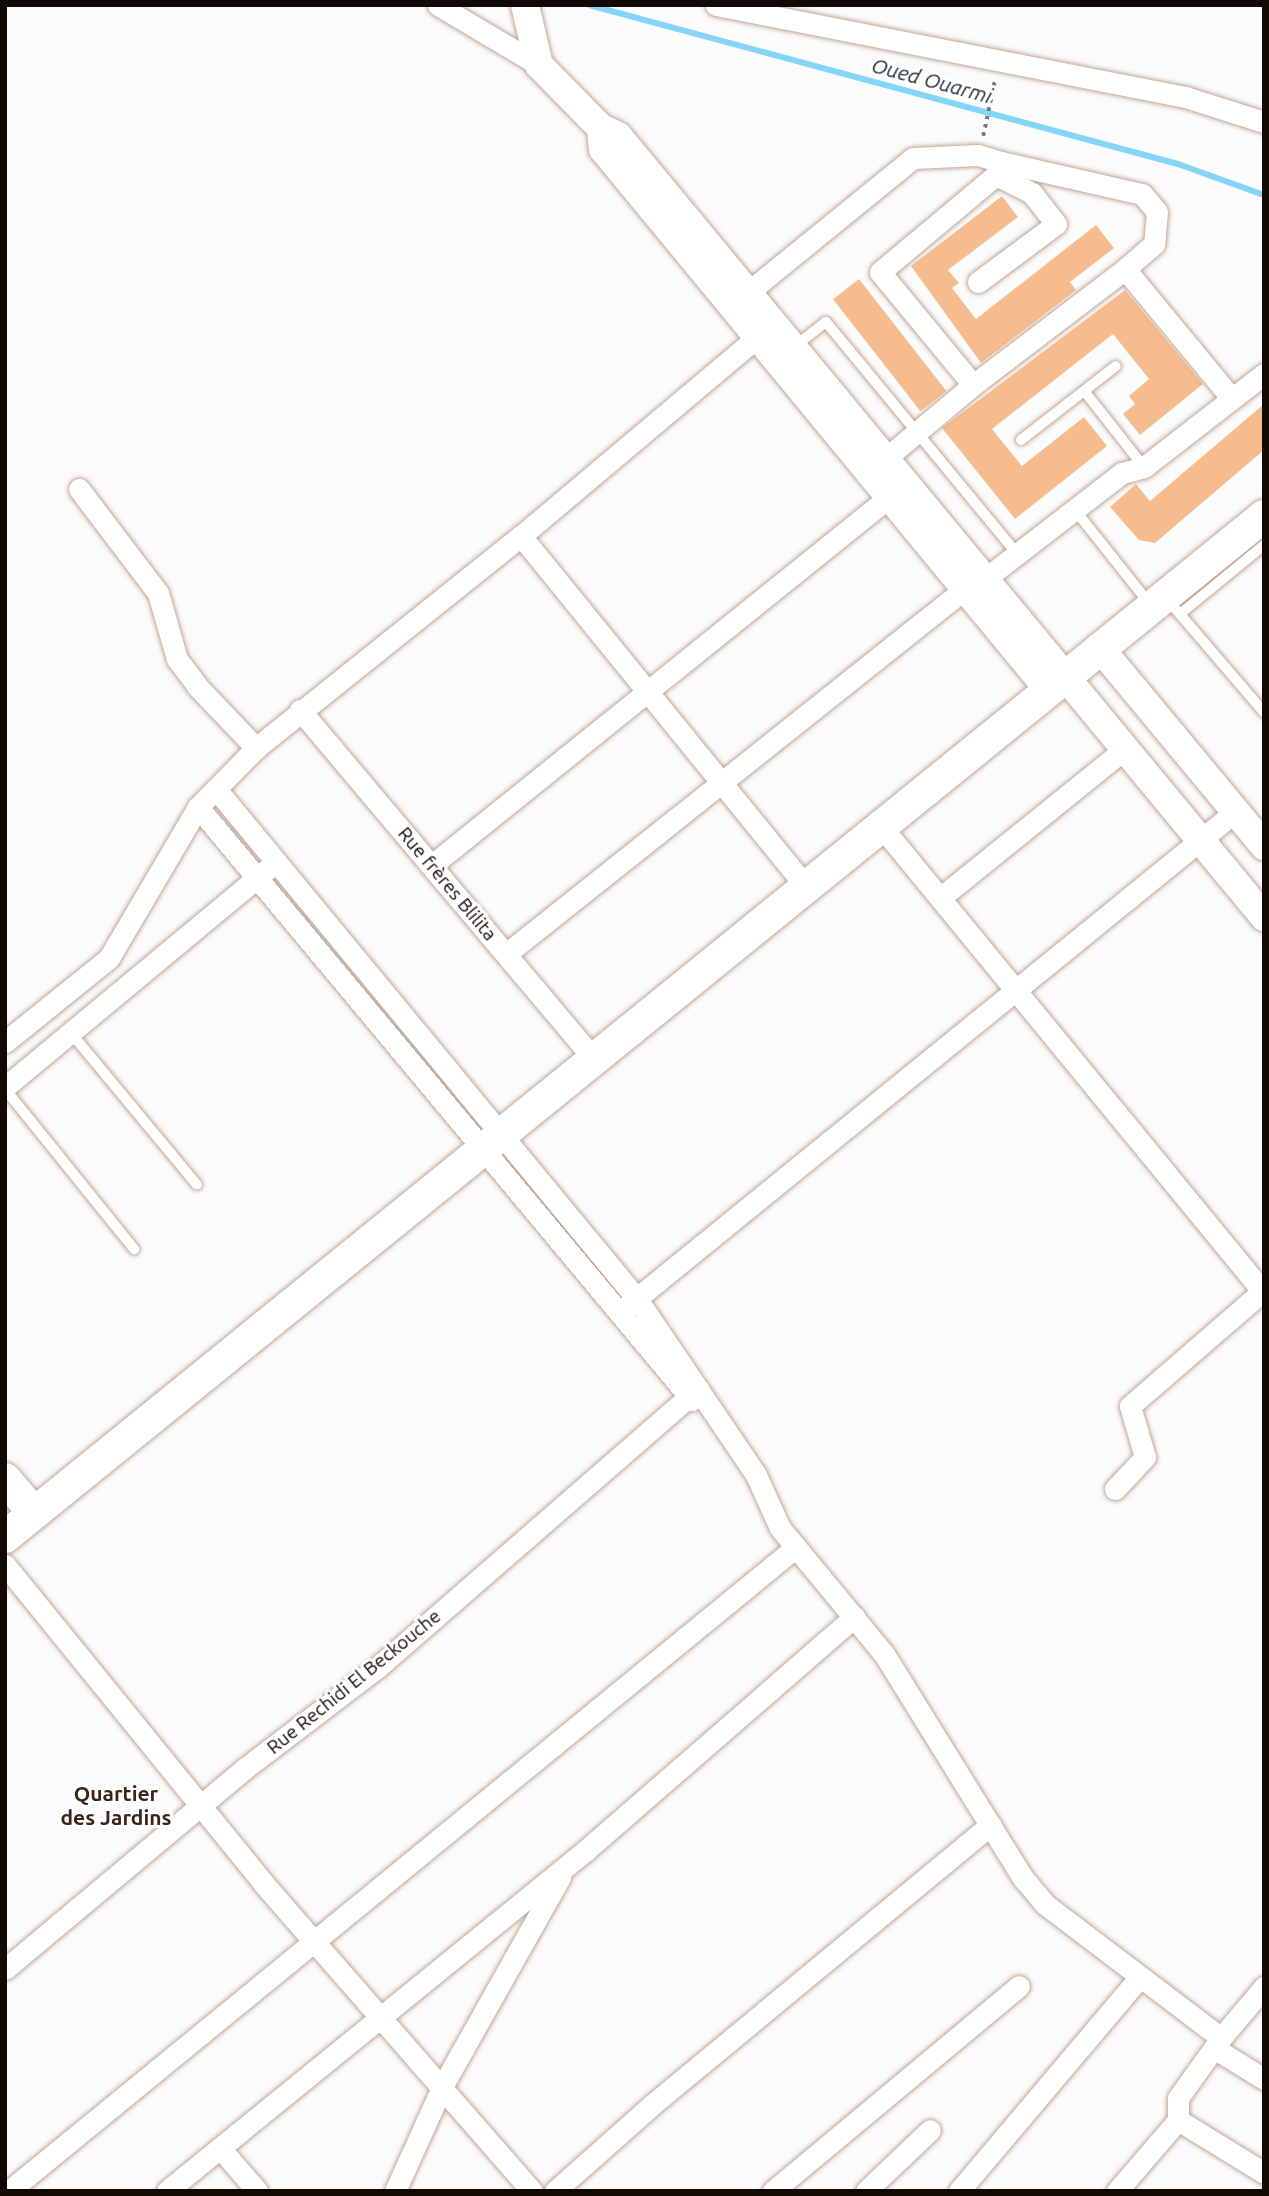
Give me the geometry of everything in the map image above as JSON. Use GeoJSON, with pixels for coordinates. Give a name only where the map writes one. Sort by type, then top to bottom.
{"type":"FeatureCollection","features":[{"type":"Feature","properties":{"kind":"main road"},"geometry":{"type":"LineString","coordinates":[[5,1479],[14,1527],[1100,647],[1165,604],[1264,516]]}},
{"type":"Feature","properties":{"kind":"street"},"geometry":{"type":"LineString","coordinates":[[438,5],[539,65],[601,128],[603,149],[740,299],[794,346],[879,464],[1057,682],[1126,748],[1264,917]]}},
{"type":"Feature","properties":{"kind":"street"},"geometry":{"type":"LineString","coordinates":[[525,5],[539,65]]}},
{"type":"Feature","properties":{"kind":"street"},"geometry":{"type":"LineString","coordinates":[[716,5],[1185,97],[1264,121]]}},
{"type":"Feature","properties":{"kind":"street"},"geometry":{"type":"LineString","coordinates":[[740,299],[913,159],[978,155],[1032,193],[1056,224],[978,282]]}},
{"type":"Feature","properties":{"kind":"street"},"geometry":{"type":"LineString","coordinates":[[879,464],[973,385],[1154,244],[1157,212],[1142,194],[999,168]]}},
{"type":"Feature","properties":{"kind":"street"},"geometry":{"type":"LineString","coordinates":[[973,385],[880,272],[999,168]]}},
{"type":"Feature","properties":{"kind":"street"},"geometry":{"type":"LineString","coordinates":[[1125,269],[1232,399]]}},
{"type":"Feature","properties":{"kind":"street"},"geometry":{"type":"LineString","coordinates":[[740,299],[757,337],[879,464]]}},
{"type":"Feature","properties":{"kind":"street"},"geometry":{"type":"LineString","coordinates":[[5,1042],[109,958],[198,807],[256,748],[300,710],[521,536],[757,337]]}},
{"type":"Feature","properties":{"kind":"street"},"geometry":{"type":"LineString","coordinates":[[506,954],[719,782],[977,582],[1122,473],[1144,467],[1264,374]]}},
{"type":"Feature","properties":{"kind":"street"},"geometry":{"type":"LineString","coordinates":[[79,489],[158,593],[177,659],[197,686],[256,748]]}},
{"type":"Feature","properties":{"kind":"street"},"geometry":{"type":"LineString","coordinates":[[432,865],[899,489]]}},
{"type":"Feature","properties":{"kind":"street"},"geometry":{"type":"LineString","coordinates":[[521,536],[805,886]]}},
{"type":"Feature","properties":{"kind":"street"},"geometry":{"type":"LineString","coordinates":[[1100,647],[1264,846]]}},
{"type":"Feature","properties":{"kind":"street","name":"Rue frères Blilita"},"geometry":{"type":"LineString","coordinates":[[300,710],[593,1058]]}},
{"type":"Feature","properties":{"kind":"street"},"geometry":{"type":"LineString","coordinates":[[940,898],[1126,748]]}},
{"type":"Feature","properties":{"kind":"street"},"geometry":{"type":"LineString","coordinates":[[216,789],[276,862],[490,1142],[617,1314],[694,1393]]}},
{"type":"Feature","properties":{"kind":"street"},"geometry":{"type":"LineString","coordinates":[[198,807],[257,879],[490,1142],[637,1299],[694,1393],[756,1475],[780,1528],[884,1654],[990,1825],[1046,1905],[1264,2078]]}},
{"type":"Feature","properties":{"kind":"street"},"geometry":{"type":"LineString","coordinates":[[617,1314],[1017,993],[1236,811]]}},
{"type":"Feature","properties":{"kind":"street"},"geometry":{"type":"LineString","coordinates":[[880,825],[1263,1292],[1129,1406],[1145,1457],[1115,1489]]}},
{"type":"Feature","properties":{"kind":"street"},"geometry":{"type":"LineString","coordinates":[[5,1088],[276,862]]}},
{"type":"Feature","properties":{"kind":"street","name":"Rue Rechidi El Beckouche"},"geometry":{"type":"LineString","coordinates":[[5,1969],[200,1806],[378,1667],[694,1393]]}},
{"type":"Feature","properties":{"kind":"street"},"geometry":{"type":"LineString","coordinates":[[9,2191],[313,1938],[796,1547]]}},
{"type":"Feature","properties":{"kind":"street"},"geometry":{"type":"LineString","coordinates":[[5,1565],[200,1806],[443,2085],[521,2187]]}},
{"type":"Feature","properties":{"kind":"street"},"geometry":{"type":"LineString","coordinates":[[174,2188],[566,1866],[854,1617]]}},
{"type":"Feature","properties":{"kind":"street"},"geometry":{"type":"LineString","coordinates":[[555,2191],[653,2104],[990,1825]]}},
{"type":"Feature","properties":{"kind":"street"},"geometry":{"type":"LineString","coordinates":[[395,2191],[443,2085],[566,1866]]}},
{"type":"Feature","properties":{"kind":"street"},"geometry":{"type":"LineString","coordinates":[[959,2191],[1140,1977]]}},
{"type":"Feature","properties":{"kind":"street"},"geometry":{"type":"LineString","coordinates":[[773,2191],[1018,1986]]}},
{"type":"Feature","properties":{"kind":"street"},"geometry":{"type":"LineString","coordinates":[[1117,2191],[1178,2120],[1178,2098],[1264,1987]]}},
{"type":"Feature","properties":{"kind":"street"},"geometry":{"type":"LineString","coordinates":[[1178,2120],[1264,2173]]}},
{"type":"Feature","properties":{"kind":"street"},"geometry":{"type":"LineString","coordinates":[[866,2191],[930,2130]]}},
{"type":"Feature","properties":{"kind":"street"},"geometry":{"type":"LineString","coordinates":[[220,2148],[257,2191]]}},
{"type":"Feature","properties":{"kind":"street"},"geometry":{"type":"LineString","coordinates":[[1259,2191],[1264,2181]]}},
{"type":"Feature","properties":{"kind":"lane"},"geometry":{"type":"LineString","coordinates":[[794,346],[827,322],[1017,554]]}},
{"type":"Feature","properties":{"kind":"lane"},"geometry":{"type":"LineString","coordinates":[[1021,440],[1116,366]]}},
{"type":"Feature","properties":{"kind":"lane"},"geometry":{"type":"LineString","coordinates":[[1085,392],[1144,467]]}},
{"type":"Feature","properties":{"kind":"lane"},"geometry":{"type":"LineString","coordinates":[[1074,510],[1264,712]]}},
{"type":"Feature","properties":{"kind":"lane"},"geometry":{"type":"LineString","coordinates":[[1165,604],[1264,545]]}},
{"type":"Feature","properties":{"kind":"lane"},"geometry":{"type":"LineString","coordinates":[[71,1033],[197,1185]]}},
{"type":"Feature","properties":{"kind":"lane"},"geometry":{"type":"LineString","coordinates":[[5,1088],[134,1248]]}},
{"type":"Feature","properties":{"kind":"path"},"geometry":{"type":"LineString","coordinates":[[981,144],[990,99]]}},
{"type":"Feature","properties":{"kind":"building"},"geometry":{"type":"Polygon","coordinates":[[[1002,196],[1018,217],[948,270],[959,283],[952,288],[976,319],[1096,225],[1114,248],[1070,282],[1076,290],[981,363],[911,266],[1002,196]]]}},
{"type":"Feature","properties":{"kind":"building"},"geometry":{"type":"Polygon","coordinates":[[[859,279],[946,391],[920,411],[833,299],[859,279]]]}},
{"type":"Feature","properties":{"kind":"building"},"geometry":{"type":"Polygon","coordinates":[[[1125,290],[1203,384],[1140,435],[1123,414],[1135,404],[1129,396],[1149,379],[1113,334],[992,429],[1022,466],[1084,417],[1107,446],[1015,519],[942,428],[1125,290]]]}},
{"type":"Feature","properties":{"kind":"building"},"geometry":{"type":"Polygon","coordinates":[[[1264,404],[1264,450],[1155,543],[1139,540],[1110,507],[1136,484],[1150,501],[1264,404]]]}},
{"type":"Feature","properties":{"kind":"waterway","name":"Oued Ouarmi"},"geometry":{"type":"LineString","coordinates":[[589,5],[1178,164],[1264,195]]}},
{"type":"Feature","properties":{"kind":"district","name":"Quartier des Jardins"},"geometry":{"type":"Point","coordinates":[116,1805]}}]}
